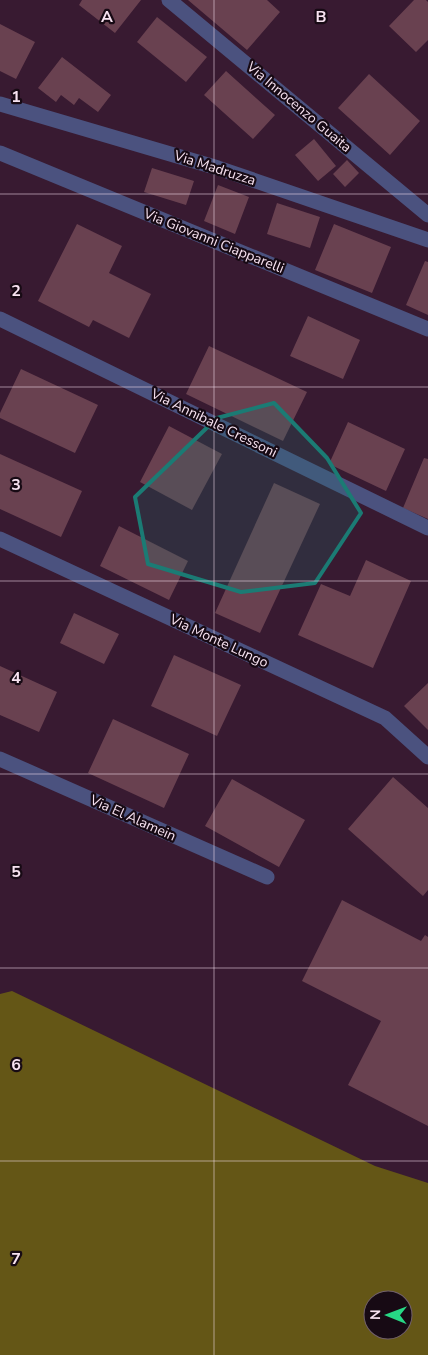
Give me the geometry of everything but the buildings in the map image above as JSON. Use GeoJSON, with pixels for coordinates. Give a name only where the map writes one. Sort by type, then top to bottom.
{"type":"FeatureCollection","features":[{"type":"Feature","properties":{"kind":"street","name":"Via Innocenzo Guaita"},"geometry":{"type":"LineString","coordinates":[[169,0],[428,214]]}},
{"type":"Feature","properties":{"kind":"street","name":"Via Madruzza"},"geometry":{"type":"LineString","coordinates":[[0,104],[218,168],[428,240]]}},
{"type":"Feature","properties":{"kind":"street","name":"Via Giovanni Ciapparelli"},"geometry":{"type":"LineString","coordinates":[[0,153],[428,329]]}},
{"type":"Feature","properties":{"kind":"street","name":"Via Annibale Cressoni"},"geometry":{"type":"LineString","coordinates":[[0,319],[428,528]]}},
{"type":"Feature","properties":{"kind":"street","name":"Via Monte Lungo"},"geometry":{"type":"LineString","coordinates":[[0,539],[384,718],[428,757]]}},
{"type":"Feature","properties":{"kind":"street","name":"Via El Alamein"},"geometry":{"type":"LineString","coordinates":[[0,759],[267,877]]}},
{"type":"Feature","properties":{"kind":"highlighted area"},"geometry":{"type":"Polygon","coordinates":[[[274,403],[327,458],[361,513],[315,583],[241,592],[148,564],[135,497],[217,418],[274,403]]]}},
{"type":"Feature","properties":{"kind":"shaded area"},"geometry":{"type":"Polygon","coordinates":[[[12,991],[375,1166],[428,1183],[428,1355],[0,1355],[0,994],[12,991]]]}}]}
